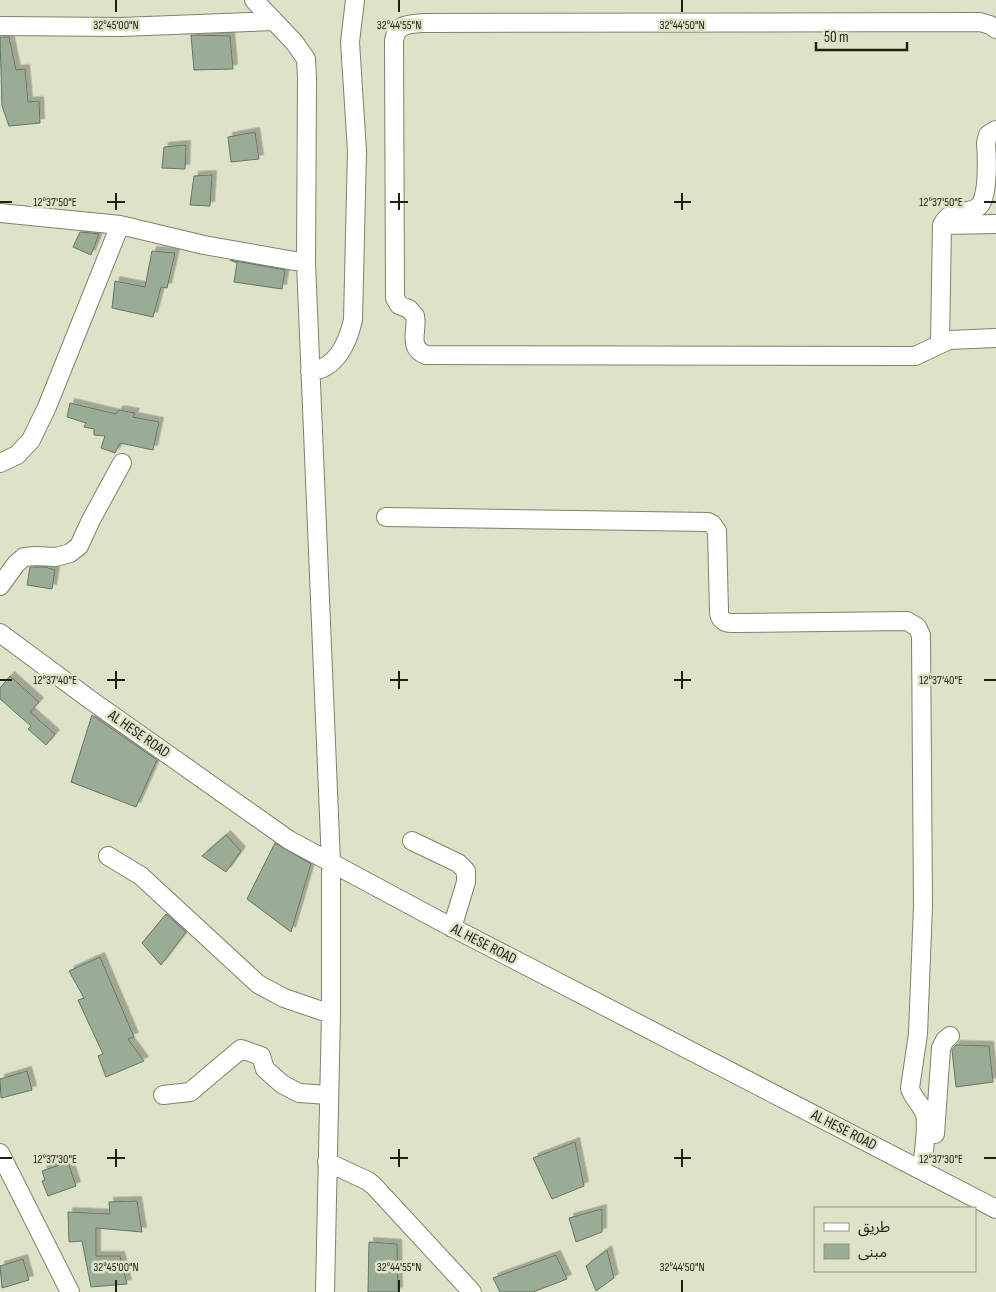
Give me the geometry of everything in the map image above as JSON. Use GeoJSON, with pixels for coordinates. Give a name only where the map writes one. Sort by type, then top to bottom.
{"type":"FeatureCollection","features":[{"type":"Feature","properties":{"kind":"street"},"geometry":{"type":"LineString","coordinates":[[254,0],[294,42],[306,59],[306,263],[331,863],[331,1014],[325,1292]]}},
{"type":"Feature","properties":{"kind":"street"},"geometry":{"type":"LineString","coordinates":[[310,371],[320,370],[328,366],[335,359],[350,335],[353,320],[358,151],[350,42],[354,0]]}},
{"type":"Feature","properties":{"kind":"street"},"geometry":{"type":"LineString","coordinates":[[0,26],[121,27],[274,21]]}},
{"type":"Feature","properties":{"kind":"street"},"geometry":{"type":"LineString","coordinates":[[996,29],[980,22],[423,23],[405,25],[398,30],[394,37],[395,298],[399,306],[409,309],[415,316],[414,344],[418,351],[426,355],[915,356],[940,343],[954,339],[996,338]]}},
{"type":"Feature","properties":{"kind":"street"},"geometry":{"type":"LineString","coordinates":[[940,343],[942,225],[952,214],[977,208],[982,204],[986,193],[986,143],[988,135],[996,130]]}},
{"type":"Feature","properties":{"kind":"street"},"geometry":{"type":"LineString","coordinates":[[0,213],[120,225],[204,245],[306,263]]}},
{"type":"Feature","properties":{"kind":"street"},"geometry":{"type":"LineString","coordinates":[[942,225],[996,224]]}},
{"type":"Feature","properties":{"kind":"street"},"geometry":{"type":"LineString","coordinates":[[0,463],[17,455],[31,440],[47,407],[120,225]]}},
{"type":"Feature","properties":{"kind":"street"},"geometry":{"type":"LineString","coordinates":[[0,586],[16,564],[24,557],[56,557],[70,553],[79,546],[90,520],[122,463]]}},
{"type":"Feature","properties":{"kind":"street"},"geometry":{"type":"LineString","coordinates":[[386,517],[708,522],[716,530],[719,615],[724,622],[907,621],[917,627],[921,635],[924,838],[923,906],[918,1034],[910,1088],[911,1094],[919,1103],[925,1116],[927,1172]]}},
{"type":"Feature","properties":{"kind":"street","name":"AL HESE ROAD"},"geometry":{"type":"LineString","coordinates":[[0,633],[92,701],[280,834],[452,928],[996,1209]]}},
{"type":"Feature","properties":{"kind":"street"},"geometry":{"type":"LineString","coordinates":[[412,841],[458,863],[466,871],[466,882],[452,928]]}},
{"type":"Feature","properties":{"kind":"street"},"geometry":{"type":"LineString","coordinates":[[108,856],[141,876],[258,984],[284,998],[331,1014]]}},
{"type":"Feature","properties":{"kind":"street"},"geometry":{"type":"LineString","coordinates":[[927,1172],[941,1048],[945,1040],[950,1036]]}},
{"type":"Feature","properties":{"kind":"street"},"geometry":{"type":"LineString","coordinates":[[164,1095],[190,1092],[240,1049],[261,1056],[265,1069],[282,1084],[299,1093],[329,1095]]}},
{"type":"Feature","properties":{"kind":"street"},"geometry":{"type":"LineString","coordinates":[[0,1153],[70,1292]]}},
{"type":"Feature","properties":{"kind":"street"},"geometry":{"type":"LineString","coordinates":[[327,1162],[368,1181],[374,1186],[472,1292]]}},
{"type":"Feature","properties":{"kind":"building"},"geometry":{"type":"Polygon","coordinates":[[[191,35],[230,36],[233,69],[194,70],[191,35]]]}},
{"type":"Feature","properties":{"kind":"building"},"geometry":{"type":"Polygon","coordinates":[[[0,37],[9,37],[16,70],[25,69],[28,102],[39,101],[40,123],[9,126],[2,106],[0,37]]]}},
{"type":"Feature","properties":{"kind":"building"},"geometry":{"type":"Polygon","coordinates":[[[255,132],[259,159],[231,162],[228,137],[255,132]]]}},
{"type":"Feature","properties":{"kind":"building"},"geometry":{"type":"Polygon","coordinates":[[[186,145],[185,169],[162,168],[164,147],[186,145]]]}},
{"type":"Feature","properties":{"kind":"building"},"geometry":{"type":"Polygon","coordinates":[[[212,175],[210,206],[190,205],[194,176],[212,175]]]}},
{"type":"Feature","properties":{"kind":"building"},"geometry":{"type":"Polygon","coordinates":[[[80,232],[99,234],[91,255],[73,247],[80,232]]]}},
{"type":"Feature","properties":{"kind":"building"},"geometry":{"type":"Polygon","coordinates":[[[152,251],[175,253],[167,288],[161,287],[153,317],[112,308],[115,281],[145,287],[152,251]]]}},
{"type":"Feature","properties":{"kind":"building"},"geometry":{"type":"Polygon","coordinates":[[[230,260],[285,270],[282,289],[234,282],[237,263],[230,260]]]}},
{"type":"Feature","properties":{"kind":"building"},"geometry":{"type":"Polygon","coordinates":[[[70,403],[116,414],[119,410],[135,413],[133,417],[159,422],[153,450],[120,443],[115,453],[101,448],[105,436],[94,435],[94,429],[84,427],[86,423],[67,417],[70,403]]]}},
{"type":"Feature","properties":{"kind":"building"},"geometry":{"type":"Polygon","coordinates":[[[30,567],[45,567],[55,570],[52,589],[27,585],[30,567]]]}},
{"type":"Feature","properties":{"kind":"building"},"geometry":{"type":"Polygon","coordinates":[[[10,676],[39,702],[30,712],[55,734],[46,745],[28,729],[31,726],[0,699],[0,688],[10,676]]]}},
{"type":"Feature","properties":{"kind":"building"},"geometry":{"type":"Polygon","coordinates":[[[92,715],[157,760],[136,807],[71,782],[92,715]]]}},
{"type":"Feature","properties":{"kind":"building"},"geometry":{"type":"Polygon","coordinates":[[[226,835],[241,851],[226,872],[202,856],[226,835]]]}},
{"type":"Feature","properties":{"kind":"building"},"geometry":{"type":"Polygon","coordinates":[[[275,843],[311,864],[291,932],[247,899],[275,843]]]}},
{"type":"Feature","properties":{"kind":"building"},"geometry":{"type":"Polygon","coordinates":[[[166,914],[186,932],[161,965],[142,943],[166,914]]]}},
{"type":"Feature","properties":{"kind":"building"},"geometry":{"type":"Polygon","coordinates":[[[100,957],[134,1037],[128,1039],[144,1061],[106,1077],[98,1056],[103,1054],[78,1000],[84,998],[69,971],[100,957]]]}},
{"type":"Feature","properties":{"kind":"building"},"geometry":{"type":"Polygon","coordinates":[[[956,1045],[989,1046],[993,1082],[956,1087],[952,1050],[956,1045]]]}},
{"type":"Feature","properties":{"kind":"building"},"geometry":{"type":"Polygon","coordinates":[[[27,1071],[32,1090],[1,1098],[0,1079],[27,1071]]]}},
{"type":"Feature","properties":{"kind":"building"},"geometry":{"type":"Polygon","coordinates":[[[575,1142],[584,1186],[552,1199],[533,1158],[575,1142]]]}},
{"type":"Feature","properties":{"kind":"building"},"geometry":{"type":"Polygon","coordinates":[[[68,1162],[76,1186],[48,1196],[42,1181],[45,1180],[42,1171],[68,1162]]]}},
{"type":"Feature","properties":{"kind":"building"},"geometry":{"type":"Polygon","coordinates":[[[137,1201],[142,1232],[96,1228],[96,1256],[120,1256],[127,1284],[91,1287],[82,1241],[69,1242],[68,1212],[110,1214],[109,1202],[137,1201]]]}},
{"type":"Feature","properties":{"kind":"building"},"geometry":{"type":"Polygon","coordinates":[[[602,1209],[602,1232],[576,1242],[569,1218],[602,1209]]]}},
{"type":"Feature","properties":{"kind":"building"},"geometry":{"type":"Polygon","coordinates":[[[369,1242],[397,1244],[398,1292],[368,1292],[369,1242]]]}},
{"type":"Feature","properties":{"kind":"building"},"geometry":{"type":"Polygon","coordinates":[[[607,1250],[614,1278],[596,1291],[586,1266],[607,1250]]]}},
{"type":"Feature","properties":{"kind":"building"},"geometry":{"type":"Polygon","coordinates":[[[556,1255],[567,1279],[533,1292],[500,1292],[493,1278],[556,1255]]]}},
{"type":"Feature","properties":{"kind":"building"},"geometry":{"type":"Polygon","coordinates":[[[23,1259],[29,1280],[2,1288],[0,1266],[23,1259]]]}}]}
